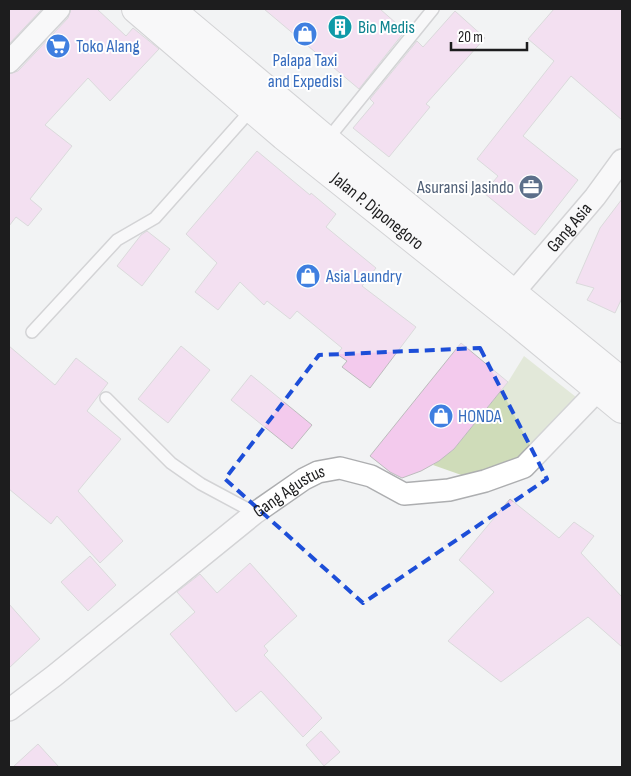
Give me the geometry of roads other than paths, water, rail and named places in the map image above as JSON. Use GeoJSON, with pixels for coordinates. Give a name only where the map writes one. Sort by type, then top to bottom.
{"type":"FeatureCollection","features":[{"type":"Feature","properties":{"kind":"main road","name":"Jalan P. Diponegoro"},"geometry":{"type":"LineString","coordinates":[[136,9],[252,109],[611,386]]}},
{"type":"Feature","properties":{"kind":"main road","name":"Jalan P. Diponegoro"},"geometry":{"type":"LineString","coordinates":[[180,12],[326,140],[514,292],[569,340],[611,386],[622,409]]}},
{"type":"Feature","properties":{"kind":"street"},"geometry":{"type":"LineString","coordinates":[[9,62],[59,9]]}},
{"type":"Feature","properties":{"kind":"street","name":"Gang Asia"},"geometry":{"type":"LineString","coordinates":[[514,292],[595,197],[622,160]]}},
{"type":"Feature","properties":{"kind":"street","name":"Gang Agustus"},"geometry":{"type":"LineString","coordinates":[[9,710],[54,676],[255,513],[304,479],[318,472],[340,468],[370,476],[404,494],[449,490],[485,481],[524,467],[611,386]]}},
{"type":"Feature","properties":{"kind":"lane"},"geometry":{"type":"LineString","coordinates":[[326,140],[433,9]]}},
{"type":"Feature","properties":{"kind":"lane"},"geometry":{"type":"LineString","coordinates":[[32,332],[117,240],[154,218],[252,109]]}},
{"type":"Feature","properties":{"kind":"lane"},"geometry":{"type":"LineString","coordinates":[[106,398],[171,463],[201,484],[255,513]]}},
{"type":"Feature","properties":{"kind":"place","name":"Bio Medis"},"geometry":{"type":"Point","coordinates":[340,27]}},
{"type":"Feature","properties":{"kind":"place","name":"Palapa Taxi and Expedisi"},"geometry":{"type":"Point","coordinates":[305,34]}},
{"type":"Feature","properties":{"kind":"place","name":"Toko Alang"},"geometry":{"type":"Point","coordinates":[58,46]}},
{"type":"Feature","properties":{"kind":"place","name":"Asuransi Jasindo"},"geometry":{"type":"Point","coordinates":[531,187]}},
{"type":"Feature","properties":{"kind":"place","name":"Asia Laundry"},"geometry":{"type":"Point","coordinates":[308,276]}},
{"type":"Feature","properties":{"kind":"place","name":"HONDA"},"geometry":{"type":"Point","coordinates":[441,416]}}]}
